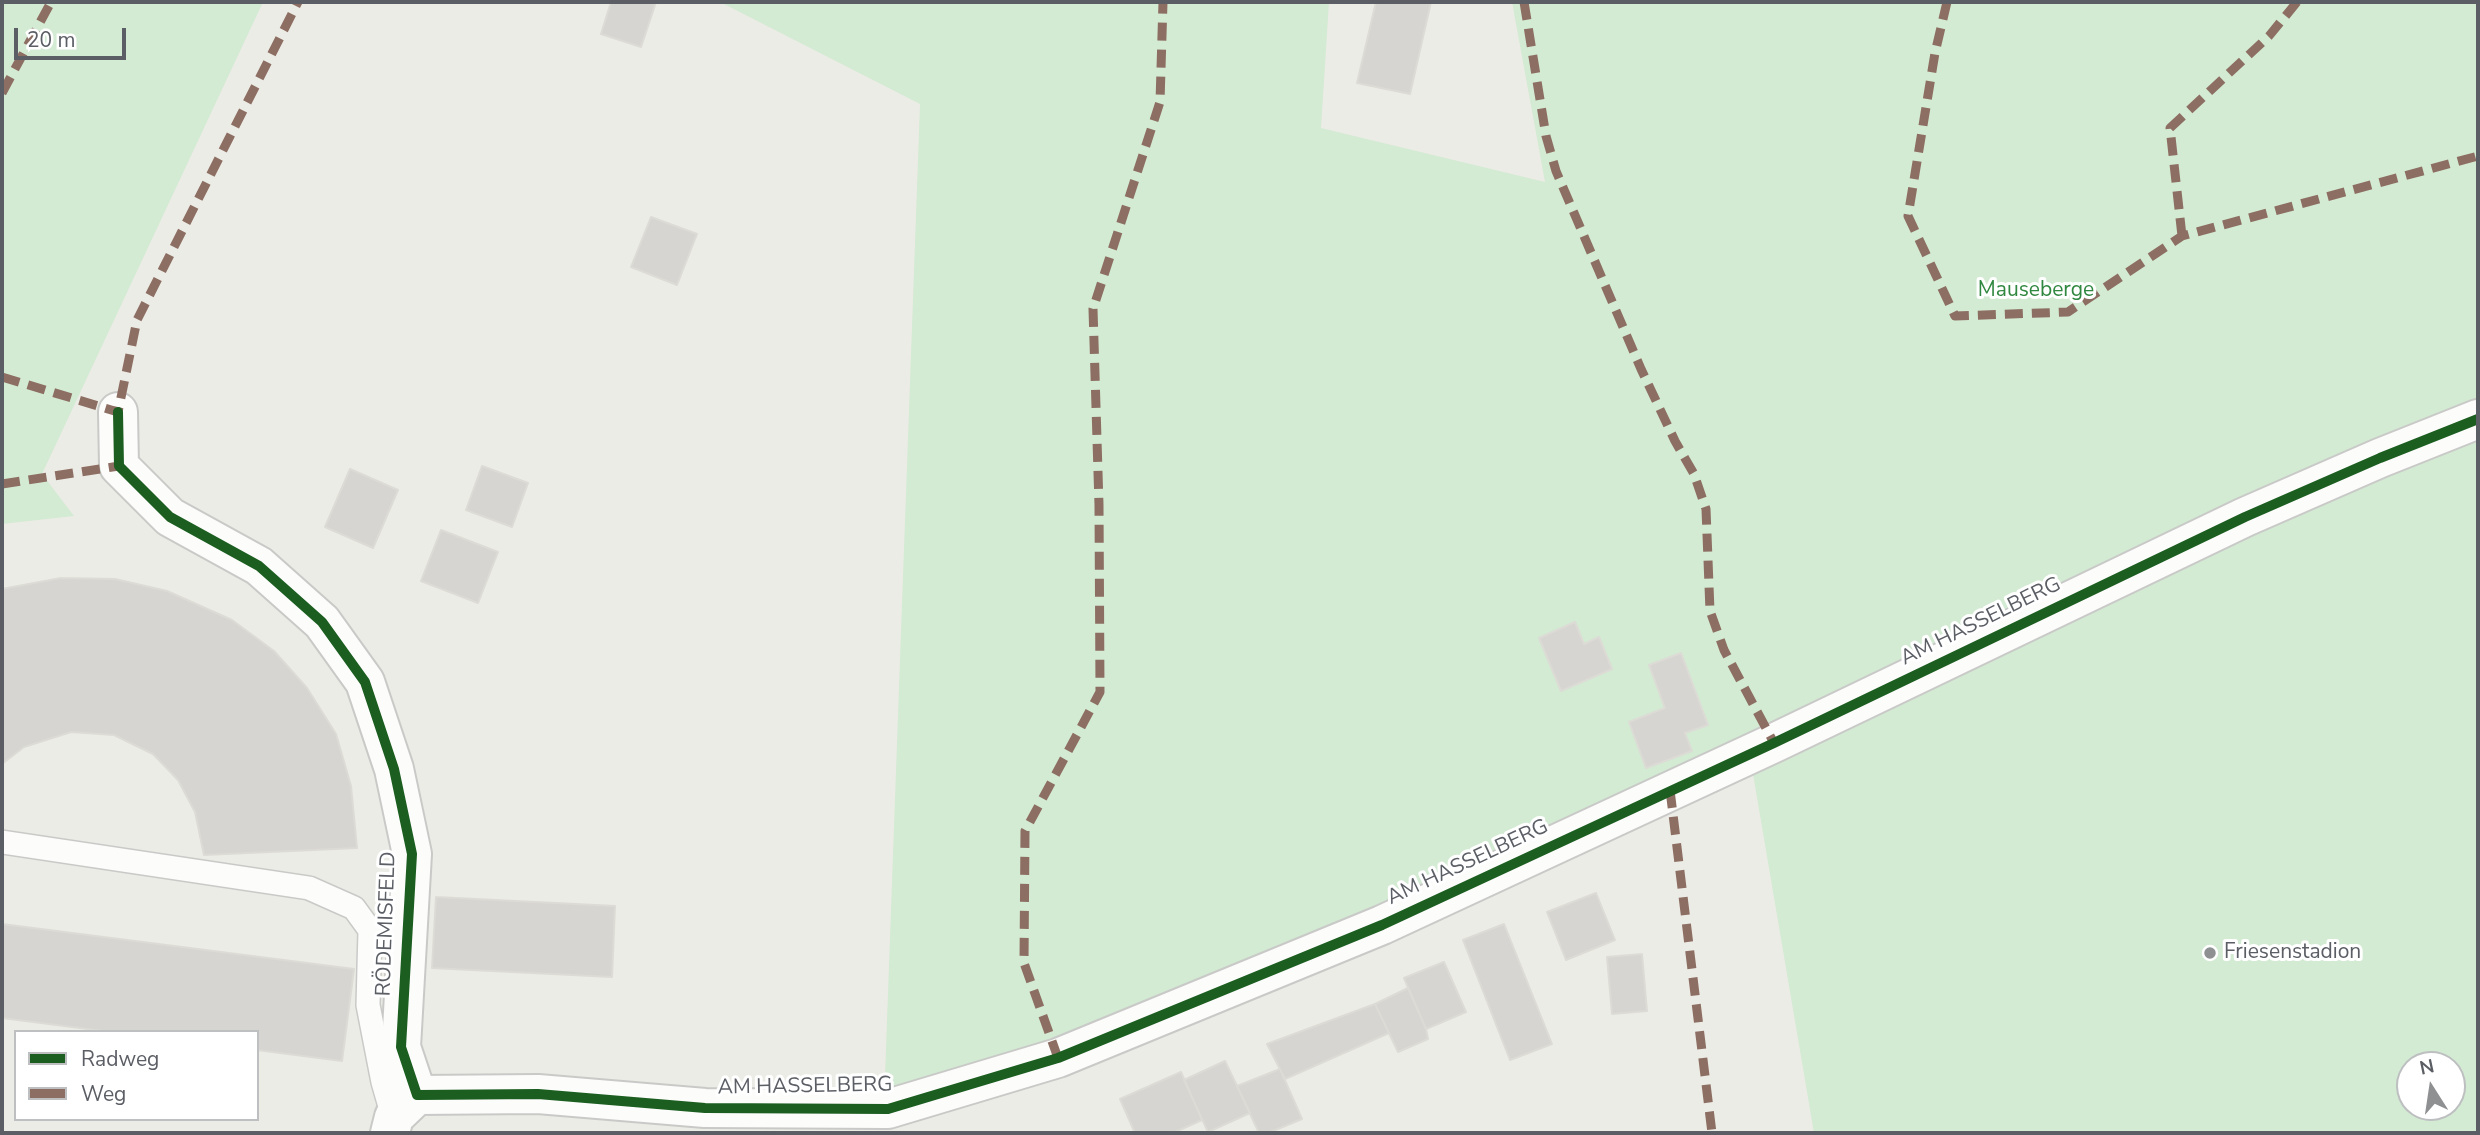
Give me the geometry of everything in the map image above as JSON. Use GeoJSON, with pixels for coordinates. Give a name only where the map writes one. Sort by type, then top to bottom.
{"type":"FeatureCollection","features":[{"type":"Feature","properties":{"kind":"street","name":"RÖDEMISFELD"},"geometry":{"type":"LineString","coordinates":[[118,412],[119,466],[170,517],[259,566],[322,622],[365,682],[394,769],[412,854],[401,1047],[400,1116]]}},
{"type":"Feature","properties":{"kind":"street","name":"AM HASSELBERG"},"geometry":{"type":"LineString","coordinates":[[400,1116],[538,1094],[705,1108],[887,1109],[1058,1058],[1382,925],[1774,743],[2245,517],[2379,458],[2478,419]]}},
{"type":"Feature","properties":{"kind":"lane"},"geometry":{"type":"LineString","coordinates":[[2,842],[309,888],[354,908],[370,930],[368,1005],[383,1082],[400,1116]]}},
{"type":"Feature","properties":{"kind":"green space"},"geometry":{"type":"Polygon","coordinates":[[[2,2],[263,2],[42,474],[74,516],[2,524],[2,2]]]}},
{"type":"Feature","properties":{"kind":"green space","name":"Mauseberge"},"geometry":{"type":"Polygon","coordinates":[[[720,2],[1329,2],[1321,128],[1545,182],[1512,2],[2478,2],[2478,415],[1379,920],[884,1104],[920,104],[720,2]]]}},
{"type":"Feature","properties":{"kind":"green space"},"geometry":{"type":"Polygon","coordinates":[[[2478,440],[2478,1133],[1814,1133],[1753,774],[2246,535],[2478,440]]]}},
{"type":"Feature","properties":{"kind":"building"},"geometry":{"type":"Polygon","coordinates":[[[611,2],[656,2],[641,47],[601,34],[611,2]]]}},
{"type":"Feature","properties":{"kind":"building"},"geometry":{"type":"Polygon","coordinates":[[[1376,2],[1431,2],[1410,94],[1357,83],[1376,2]]]}},
{"type":"Feature","properties":{"kind":"building"},"geometry":{"type":"Polygon","coordinates":[[[651,217],[697,234],[677,285],[631,267],[651,217]]]}},
{"type":"Feature","properties":{"kind":"building"},"geometry":{"type":"Polygon","coordinates":[[[482,466],[528,483],[512,527],[466,510],[482,466]]]}},
{"type":"Feature","properties":{"kind":"building"},"geometry":{"type":"Polygon","coordinates":[[[350,469],[398,490],[373,548],[325,527],[350,469]]]}},
{"type":"Feature","properties":{"kind":"building"},"geometry":{"type":"Polygon","coordinates":[[[441,530],[498,552],[478,603],[421,581],[441,530]]]}},
{"type":"Feature","properties":{"kind":"building"},"geometry":{"type":"Polygon","coordinates":[[[61,578],[115,579],[167,591],[232,620],[274,651],[307,688],[336,734],[351,786],[357,848],[204,855],[195,812],[178,780],[153,754],[114,735],[71,732],[24,747],[2,764],[2,589],[61,578]]]}},
{"type":"Feature","properties":{"kind":"building"},"geometry":{"type":"Polygon","coordinates":[[[1575,622],[1584,644],[1599,637],[1612,669],[1561,691],[1539,638],[1575,622]]]}},
{"type":"Feature","properties":{"kind":"building"},"geometry":{"type":"Polygon","coordinates":[[[1681,653],[1708,725],[1685,733],[1692,751],[1646,768],[1629,722],[1665,708],[1649,665],[1681,653]]]}},
{"type":"Feature","properties":{"kind":"building"},"geometry":{"type":"Polygon","coordinates":[[[1596,893],[1615,940],[1566,960],[1547,912],[1596,893]]]}},
{"type":"Feature","properties":{"kind":"building"},"geometry":{"type":"Polygon","coordinates":[[[436,897],[615,906],[612,977],[432,968],[436,897]]]}},
{"type":"Feature","properties":{"kind":"building"},"geometry":{"type":"Polygon","coordinates":[[[2,924],[354,969],[342,1061],[259,1050],[259,1030],[95,1030],[2,1018],[2,924]]]}},
{"type":"Feature","properties":{"kind":"building"},"geometry":{"type":"Polygon","coordinates":[[[1504,924],[1552,1044],[1510,1060],[1463,940],[1504,924]]]}},
{"type":"Feature","properties":{"kind":"building"},"geometry":{"type":"Polygon","coordinates":[[[1642,954],[1647,1011],[1612,1014],[1607,957],[1642,954]]]}},
{"type":"Feature","properties":{"kind":"building"},"geometry":{"type":"Polygon","coordinates":[[[1444,962],[1466,1012],[1426,1029],[1404,978],[1444,962]]]}},
{"type":"Feature","properties":{"kind":"building"},"geometry":{"type":"Polygon","coordinates":[[[1408,988],[1428,1039],[1398,1052],[1375,1004],[1408,988]]]}},
{"type":"Feature","properties":{"kind":"building"},"geometry":{"type":"Polygon","coordinates":[[[1375,1004],[1389,1033],[1285,1079],[1267,1044],[1375,1004]]]}},
{"type":"Feature","properties":{"kind":"building"},"geometry":{"type":"Polygon","coordinates":[[[1225,1061],[1250,1113],[1208,1132],[1184,1080],[1225,1061]]]}},
{"type":"Feature","properties":{"kind":"building"},"geometry":{"type":"Polygon","coordinates":[[[1280,1069],[1302,1119],[1268,1133],[1259,1133],[1237,1086],[1280,1069]]]}},
{"type":"Feature","properties":{"kind":"building"},"geometry":{"type":"Polygon","coordinates":[[[1181,1072],[1202,1120],[1173,1133],[1135,1133],[1120,1099],[1181,1072]]]}},
{"type":"Feature","properties":{"kind":"marked path"},"geometry":{"type":"LineString","coordinates":[[2,93],[51,2]]}},
{"type":"Feature","properties":{"kind":"marked path"},"geometry":{"type":"LineString","coordinates":[[2,377],[118,412],[137,320],[298,2]]}},
{"type":"Feature","properties":{"kind":"marked path"},"geometry":{"type":"LineString","coordinates":[[1058,1058],[1024,963],[1025,831],[1100,692],[1099,505],[1093,309],[1160,102],[1163,2]]}},
{"type":"Feature","properties":{"kind":"marked path"},"geometry":{"type":"LineString","coordinates":[[1524,2],[1546,136],[1556,171],[1641,369],[1694,474],[1706,509],[1710,611],[1724,650],[1774,743]]}},
{"type":"Feature","properties":{"kind":"marked path"},"geometry":{"type":"LineString","coordinates":[[1947,2],[1935,53],[1908,216],[1955,316],[2068,312],[2182,236],[2478,156]]}},
{"type":"Feature","properties":{"kind":"marked path"},"geometry":{"type":"LineString","coordinates":[[2182,236],[2170,128],[2269,36],[2297,2]]}},
{"type":"Feature","properties":{"kind":"marked path"},"geometry":{"type":"LineString","coordinates":[[2,484],[119,466]]}},
{"type":"Feature","properties":{"kind":"marked path"},"geometry":{"type":"LineString","coordinates":[[1670,790],[1712,1133]]}},
{"type":"Feature","properties":{"kind":"cycle path"},"geometry":{"type":"LineString","coordinates":[[118,412],[119,466],[170,517],[259,566],[322,622],[365,682],[394,769],[412,854],[401,1047],[417,1095],[538,1094],[705,1108],[888,1109],[1058,1058],[1382,925],[1774,743],[2245,517],[2478,419]]}},
{"type":"Feature","properties":{"kind":"place","name":"Friesenstadion"},"geometry":{"type":"Point","coordinates":[2210,953]}}]}
